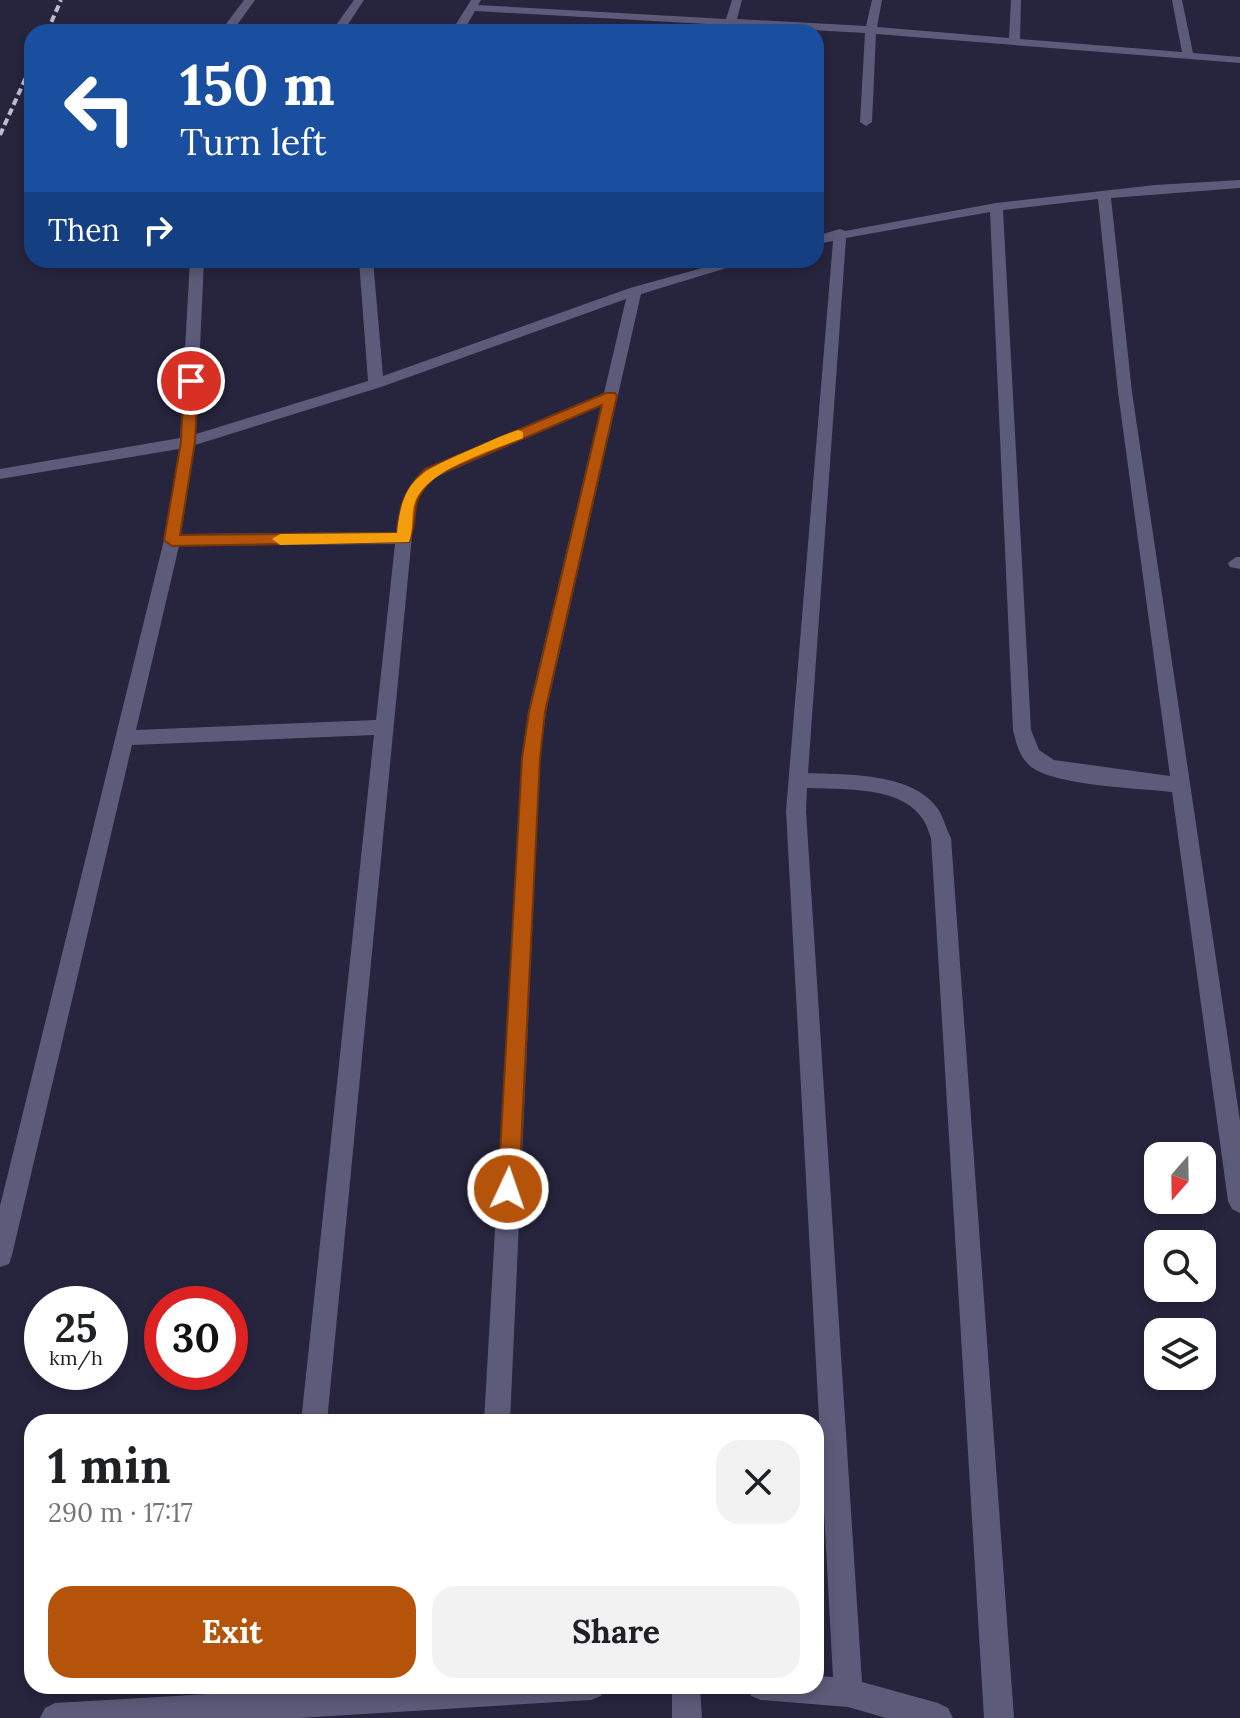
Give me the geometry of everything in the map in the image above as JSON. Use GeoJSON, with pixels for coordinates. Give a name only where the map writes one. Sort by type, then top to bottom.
{"type":"FeatureCollection","features":[{"type":"Feature","properties":{"kind":"street"},"geometry":{"type":"LineString","coordinates":[[232,24],[250,0]]}},
{"type":"Feature","properties":{"kind":"street"},"geometry":{"type":"LineString","coordinates":[[342,24],[359,0]]}},
{"type":"Feature","properties":{"kind":"street"},"geometry":{"type":"LineString","coordinates":[[589,24],[599,0]]}},
{"type":"Feature","properties":{"kind":"street"},"geometry":{"type":"LineString","coordinates":[[731,21],[737,0]]}},
{"type":"Feature","properties":{"kind":"street"},"geometry":{"type":"LineString","coordinates":[[866,122],[871,30],[877,0]]}},
{"type":"Feature","properties":{"kind":"street"},"geometry":{"type":"LineString","coordinates":[[1014,40],[1016,0]]}},
{"type":"Feature","properties":{"kind":"street"},"geometry":{"type":"LineString","coordinates":[[1177,0],[1188,56]]}},
{"type":"Feature","properties":{"kind":"street"},"geometry":{"type":"LineString","coordinates":[[462,24],[473,4],[778,24]]}},
{"type":"Feature","properties":{"kind":"street"},"geometry":{"type":"LineString","coordinates":[[824,27],[1240,60]]}},
{"type":"Feature","properties":{"kind":"street"},"geometry":{"type":"LineString","coordinates":[[824,238],[996,207],[1240,184]]}},
{"type":"Feature","properties":{"kind":"street"},"geometry":{"type":"LineString","coordinates":[[1104,195],[1125,392],[1240,1201]]}},
{"type":"Feature","properties":{"kind":"street"},"geometry":{"type":"LineString","coordinates":[[996,207],[1022,730],[1026,746],[1038,762],[1063,770],[1181,785]]}},
{"type":"Feature","properties":{"kind":"street"},"geometry":{"type":"LineString","coordinates":[[840,233],[796,811],[848,1693]]}},
{"type":"Feature","properties":{"kind":"street"},"geometry":{"type":"LineString","coordinates":[[0,1255],[172,540],[188,442],[197,268]]}},
{"type":"Feature","properties":{"kind":"street"},"geometry":{"type":"LineString","coordinates":[[367,268],[376,384]]}},
{"type":"Feature","properties":{"kind":"street"},"geometry":{"type":"LineString","coordinates":[[0,474],[188,442],[376,384],[635,291],[717,268]]}},
{"type":"Feature","properties":{"kind":"street"},"geometry":{"type":"LineString","coordinates":[[497,1414],[531,758],[537,712],[635,291]]}},
{"type":"Feature","properties":{"kind":"street"},"geometry":{"type":"LineString","coordinates":[[315,1414],[407,504],[415,488],[430,473],[611,396]]}},
{"type":"Feature","properties":{"kind":"street"},"geometry":{"type":"LineString","coordinates":[[172,540],[404,538]]}},
{"type":"Feature","properties":{"kind":"street"},"geometry":{"type":"LineString","coordinates":[[124,738],[385,727]]}},
{"type":"Feature","properties":{"kind":"street"},"geometry":{"type":"LineString","coordinates":[[797,780],[884,787],[914,798],[930,814],[941,838],[999,1718]]}},
{"type":"Feature","properties":{"kind":"street"},"geometry":{"type":"LineString","coordinates":[[824,1691],[848,1693],[938,1718]]}},
{"type":"Feature","properties":{"kind":"street"},"geometry":{"type":"LineString","coordinates":[[55,1718],[423,1694]]}},
{"type":"Feature","properties":{"kind":"street"},"geometry":{"type":"LineString","coordinates":[[686,1694],[687,1718]]}},
{"type":"Feature","properties":{"kind":"railway"},"geometry":{"type":"LineString","coordinates":[[50,24],[61,0]]}},
{"type":"Feature","properties":{"kind":"railway"},"geometry":{"type":"LineString","coordinates":[[0,135],[24,82]]}},
{"type":"Feature","properties":{"kind":"slow traffic"},"geometry":{"type":"LineString","coordinates":[[280,539],[404,538],[407,504],[415,488],[430,473],[518,435]]}},
{"type":"Feature","properties":{"kind":"route"},"geometry":{"type":"LineString","coordinates":[[191,381],[188,442],[172,540],[404,538],[407,504],[415,488],[430,473],[611,396],[537,712],[531,758],[508,1189]]}}]}
